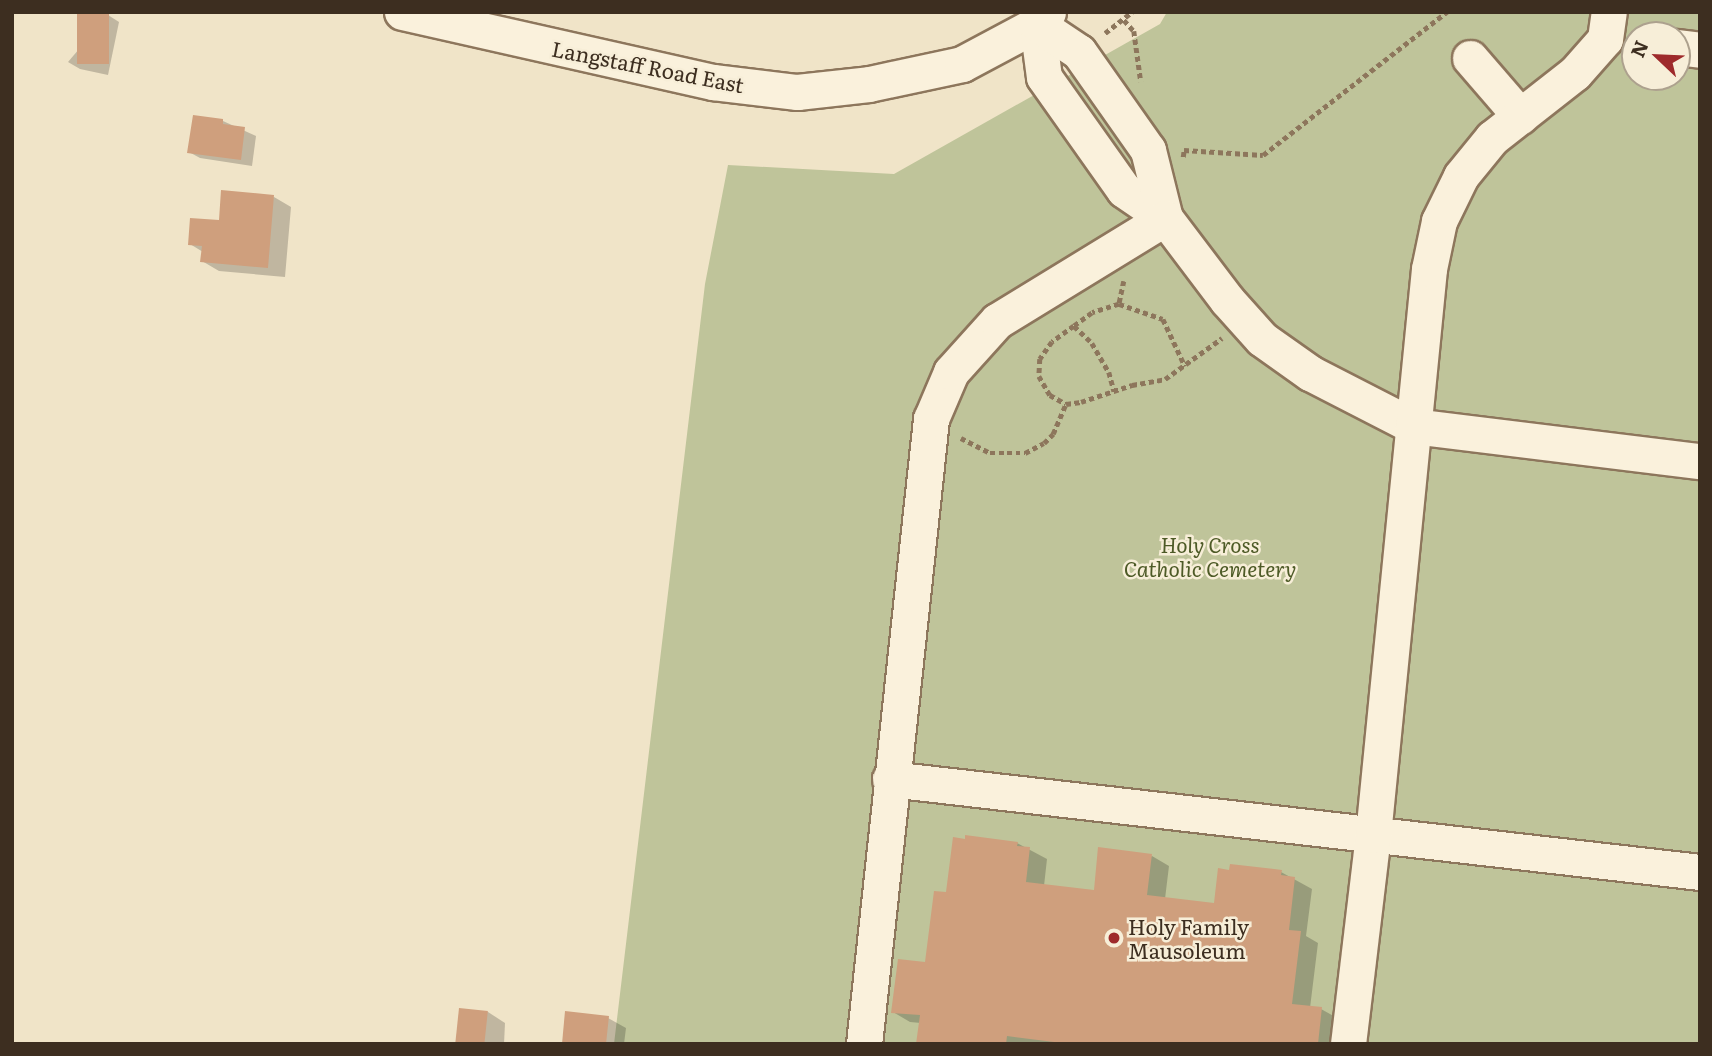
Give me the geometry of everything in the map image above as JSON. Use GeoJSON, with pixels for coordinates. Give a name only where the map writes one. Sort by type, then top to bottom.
{"type":"FeatureCollection","features":[{"type":"Feature","properties":{"kind":"street","name":"Langstaff Road East"},"geometry":{"type":"LineString","coordinates":[[402,12],[713,82],[797,92],[869,83],[962,64],[1043,18]]}},
{"type":"Feature","properties":{"kind":"street"},"geometry":{"type":"LineString","coordinates":[[1043,18],[1044,77],[1124,190],[1165,218],[1262,339],[1310,373],[1413,426],[1700,461]]}},
{"type":"Feature","properties":{"kind":"street"},"geometry":{"type":"LineString","coordinates":[[1348,1044],[1373,835],[1429,269],[1439,220],[1461,176],[1492,138],[1575,74],[1616,31]]}},
{"type":"Feature","properties":{"kind":"street"},"geometry":{"type":"LineString","coordinates":[[1470,58],[1520,116]]}},
{"type":"Feature","properties":{"kind":"street"},"geometry":{"type":"LineString","coordinates":[[864,1044],[890,779],[931,418],[951,372],[997,321],[1165,218]]}},
{"type":"Feature","properties":{"kind":"street"},"geometry":{"type":"LineString","coordinates":[[890,779],[1700,872]]}},
{"type":"Feature","properties":{"kind":"path"},"geometry":{"type":"LineString","coordinates":[[1185,150],[1263,155],[1447,12]]}},
{"type":"Feature","properties":{"kind":"path"},"geometry":{"type":"LineString","coordinates":[[1124,20],[1134,32],[1142,89]]}},
{"type":"Feature","properties":{"kind":"path"},"geometry":{"type":"LineString","coordinates":[[1181,143],[1185,150],[1182,163]]}},
{"type":"Feature","properties":{"kind":"path"},"geometry":{"type":"LineString","coordinates":[[1119,304],[1129,256],[1126,242]]}},
{"type":"Feature","properties":{"kind":"path"},"geometry":{"type":"LineString","coordinates":[[1185,366],[1163,319],[1119,304],[1092,313],[1052,342],[1040,359],[1039,376],[1050,395],[1066,404],[1081,402],[1165,379],[1185,366],[1245,320]]}},
{"type":"Feature","properties":{"kind":"path"},"geometry":{"type":"LineString","coordinates":[[1074,326],[1091,344],[1110,372],[1114,391]]}},
{"type":"Feature","properties":{"kind":"path"},"geometry":{"type":"LineString","coordinates":[[931,418],[990,453],[1025,453],[1044,443],[1053,433],[1066,404]]}},
{"type":"Feature","properties":{"kind":"green space","name":"Holy Cross Catholic Cemetery"},"geometry":{"type":"Polygon","coordinates":[[[1167,12],[1700,12],[1700,1044],[614,1044],[705,284],[728,165],[894,174],[1160,24],[1167,12]]]}},
{"type":"Feature","properties":{"kind":"building"},"geometry":{"type":"Polygon","coordinates":[[[77,12],[109,12],[109,64],[77,64],[77,12]]]}},
{"type":"Feature","properties":{"kind":"building"},"geometry":{"type":"Polygon","coordinates":[[[193,115],[223,119],[223,124],[245,127],[241,160],[187,153],[193,115]]]}},
{"type":"Feature","properties":{"kind":"building"},"geometry":{"type":"Polygon","coordinates":[[[221,190],[274,195],[268,268],[200,262],[202,246],[188,245],[190,218],[219,220],[221,190]]]}},
{"type":"Feature","properties":{"kind":"building","name":"Holy Family Mausoleum"},"geometry":{"type":"Polygon","coordinates":[[[965,835],[1018,842],[1017,846],[1030,847],[1026,882],[1094,890],[1098,847],[1152,854],[1147,895],[1214,903],[1218,868],[1229,870],[1230,864],[1282,870],[1281,875],[1295,877],[1289,930],[1301,931],[1292,1004],[1322,1007],[1318,1044],[1070,1044],[1007,1036],[1006,1044],[916,1044],[920,1015],[891,1013],[898,959],[925,962],[934,891],[946,892],[953,837],[965,839],[965,835]]]}},
{"type":"Feature","properties":{"kind":"building"},"geometry":{"type":"Polygon","coordinates":[[[459,1008],[488,1011],[484,1044],[455,1044],[459,1008]]]}},
{"type":"Feature","properties":{"kind":"building"},"geometry":{"type":"Polygon","coordinates":[[[565,1011],[609,1016],[606,1044],[562,1044],[565,1011]]]}},
{"type":"Feature","properties":{"kind":"place","name":"Holy Family Mausoleum"},"geometry":{"type":"Point","coordinates":[1114,938]}}]}
